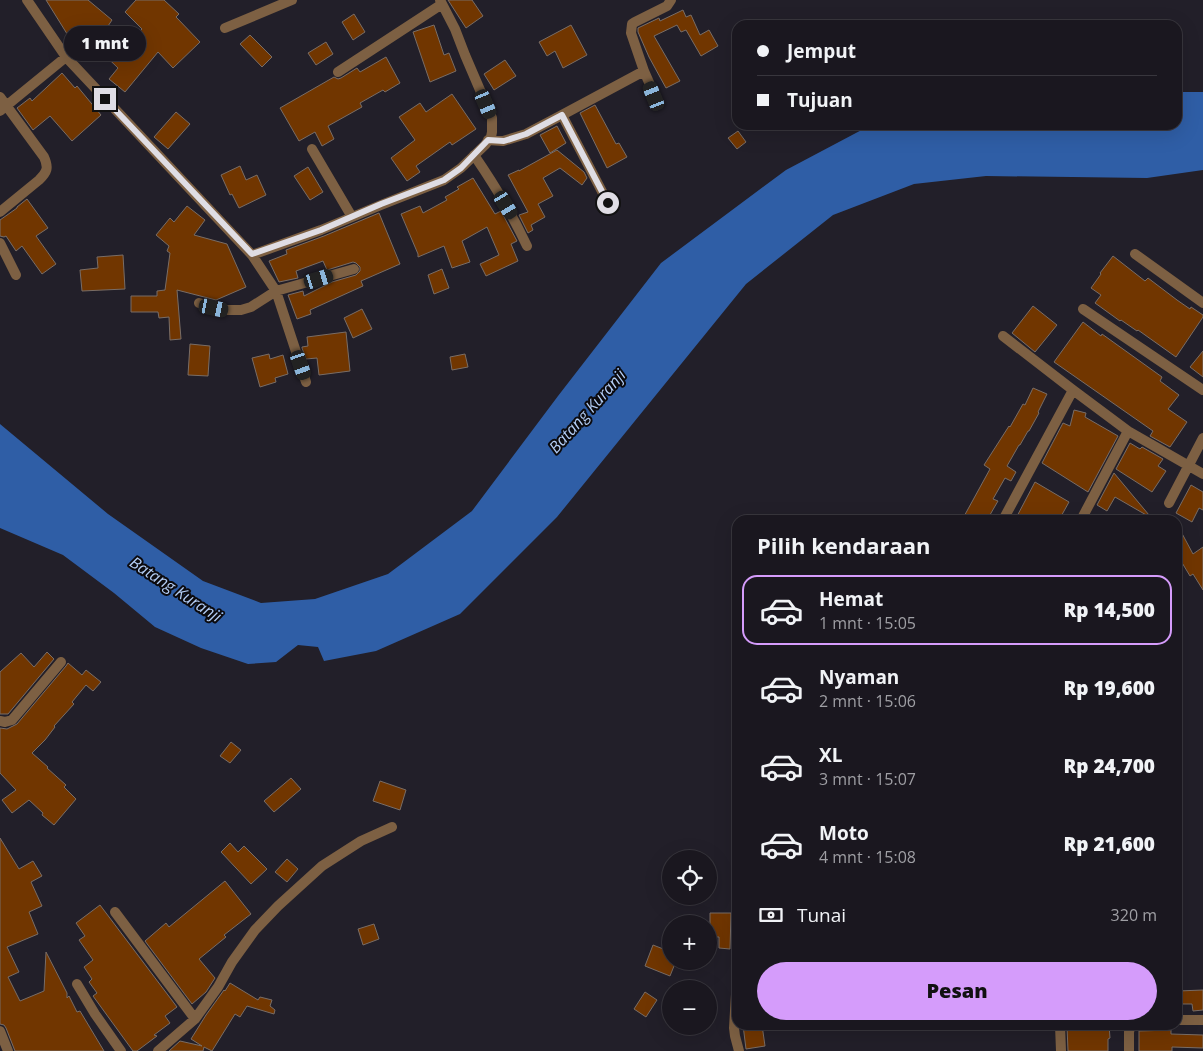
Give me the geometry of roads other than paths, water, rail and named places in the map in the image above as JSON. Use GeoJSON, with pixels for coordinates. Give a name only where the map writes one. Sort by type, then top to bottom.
{"type":"FeatureCollection","features":[{"type":"Feature","properties":{"kind":"street"},"geometry":{"type":"LineString","coordinates":[[27,0],[66,57],[252,254],[276,291],[306,382]]}},
{"type":"Feature","properties":{"kind":"street"},"geometry":{"type":"LineString","coordinates":[[225,28],[292,0]]}},
{"type":"Feature","properties":{"kind":"street"},"geometry":{"type":"LineString","coordinates":[[654,96],[631,33],[632,24],[667,6],[670,0]]}},
{"type":"Feature","properties":{"kind":"street"},"geometry":{"type":"LineString","coordinates":[[252,254],[321,230],[444,180],[461,168],[488,140],[492,132],[492,118],[455,29],[441,2],[338,72]]}},
{"type":"Feature","properties":{"kind":"street"},"geometry":{"type":"LineString","coordinates":[[4,109],[66,57]]}},
{"type":"Feature","properties":{"kind":"street"},"geometry":{"type":"LineString","coordinates":[[488,140],[504,141],[526,134],[644,71]]}},
{"type":"Feature","properties":{"kind":"street"},"geometry":{"type":"LineString","coordinates":[[0,97],[4,109],[44,157],[47,164],[47,169],[39,180],[0,212]]}},
{"type":"Feature","properties":{"kind":"street"},"geometry":{"type":"LineString","coordinates":[[562,115],[608,203]]}},
{"type":"Feature","properties":{"kind":"street"},"geometry":{"type":"LineString","coordinates":[[312,149],[352,217]]}},
{"type":"Feature","properties":{"kind":"street"},"geometry":{"type":"LineString","coordinates":[[474,155],[509,210],[527,246]]}},
{"type":"Feature","properties":{"kind":"street"},"geometry":{"type":"LineString","coordinates":[[0,243],[16,275]]}},
{"type":"Feature","properties":{"kind":"street"},"geometry":{"type":"LineString","coordinates":[[1134,254],[1203,303]]}},
{"type":"Feature","properties":{"kind":"street"},"geometry":{"type":"LineString","coordinates":[[199,303],[226,310],[251,308],[276,291],[354,269]]}},
{"type":"Feature","properties":{"kind":"street"},"geometry":{"type":"LineString","coordinates":[[1083,308],[1203,390]]}},
{"type":"Feature","properties":{"kind":"street"},"geometry":{"type":"LineString","coordinates":[[1004,336],[1128,431],[1203,474]]}},
{"type":"Feature","properties":{"kind":"street"},"geometry":{"type":"LineString","coordinates":[[1006,515],[1073,390]]}},
{"type":"Feature","properties":{"kind":"street"},"geometry":{"type":"LineString","coordinates":[[1084,515],[1128,431]]}},
{"type":"Feature","properties":{"kind":"street"},"geometry":{"type":"LineString","coordinates":[[1169,503],[1203,438]]}},
{"type":"Feature","properties":{"kind":"street"},"geometry":{"type":"LineString","coordinates":[[0,721],[12,720],[61,662]]}},
{"type":"Feature","properties":{"kind":"street"},"geometry":{"type":"LineString","coordinates":[[158,1051],[194,1019],[218,987],[232,962],[255,930],[278,906],[322,866],[361,841],[392,827]]}},
{"type":"Feature","properties":{"kind":"street"},"geometry":{"type":"LineString","coordinates":[[115,912],[194,1019]]}},
{"type":"Feature","properties":{"kind":"street"},"geometry":{"type":"LineString","coordinates":[[78,984],[95,1014],[121,1051]]}},
{"type":"Feature","properties":{"kind":"street"},"geometry":{"type":"LineString","coordinates":[[1182,1020],[1203,1020]]}},
{"type":"Feature","properties":{"kind":"street"},"geometry":{"type":"LineString","coordinates":[[734,1030],[740,1051]]}},
{"type":"Feature","properties":{"kind":"street"},"geometry":{"type":"LineString","coordinates":[[1060,1030],[1061,1051]]}},
{"type":"Feature","properties":{"kind":"street"},"geometry":{"type":"LineString","coordinates":[[1129,1051],[1130,1030]]}},
{"type":"Feature","properties":{"kind":"street"},"geometry":{"type":"LineString","coordinates":[[0,1031],[8,1051]]}},
{"type":"Feature","properties":{"kind":"water","name":"Batang Kuranji"},"geometry":{"type":"Polygon","coordinates":[[[1182,92],[1203,92],[1203,170],[1147,178],[986,176],[914,184],[833,215],[746,284],[557,517],[460,614],[376,651],[324,661],[318,647],[298,645],[276,662],[248,664],[201,648],[155,627],[114,593],[63,555],[0,528],[0,424],[108,514],[203,581],[261,603],[315,599],[388,574],[472,511],[661,263],[786,170],[862,130],[1182,130],[1182,92]]]}}]}
